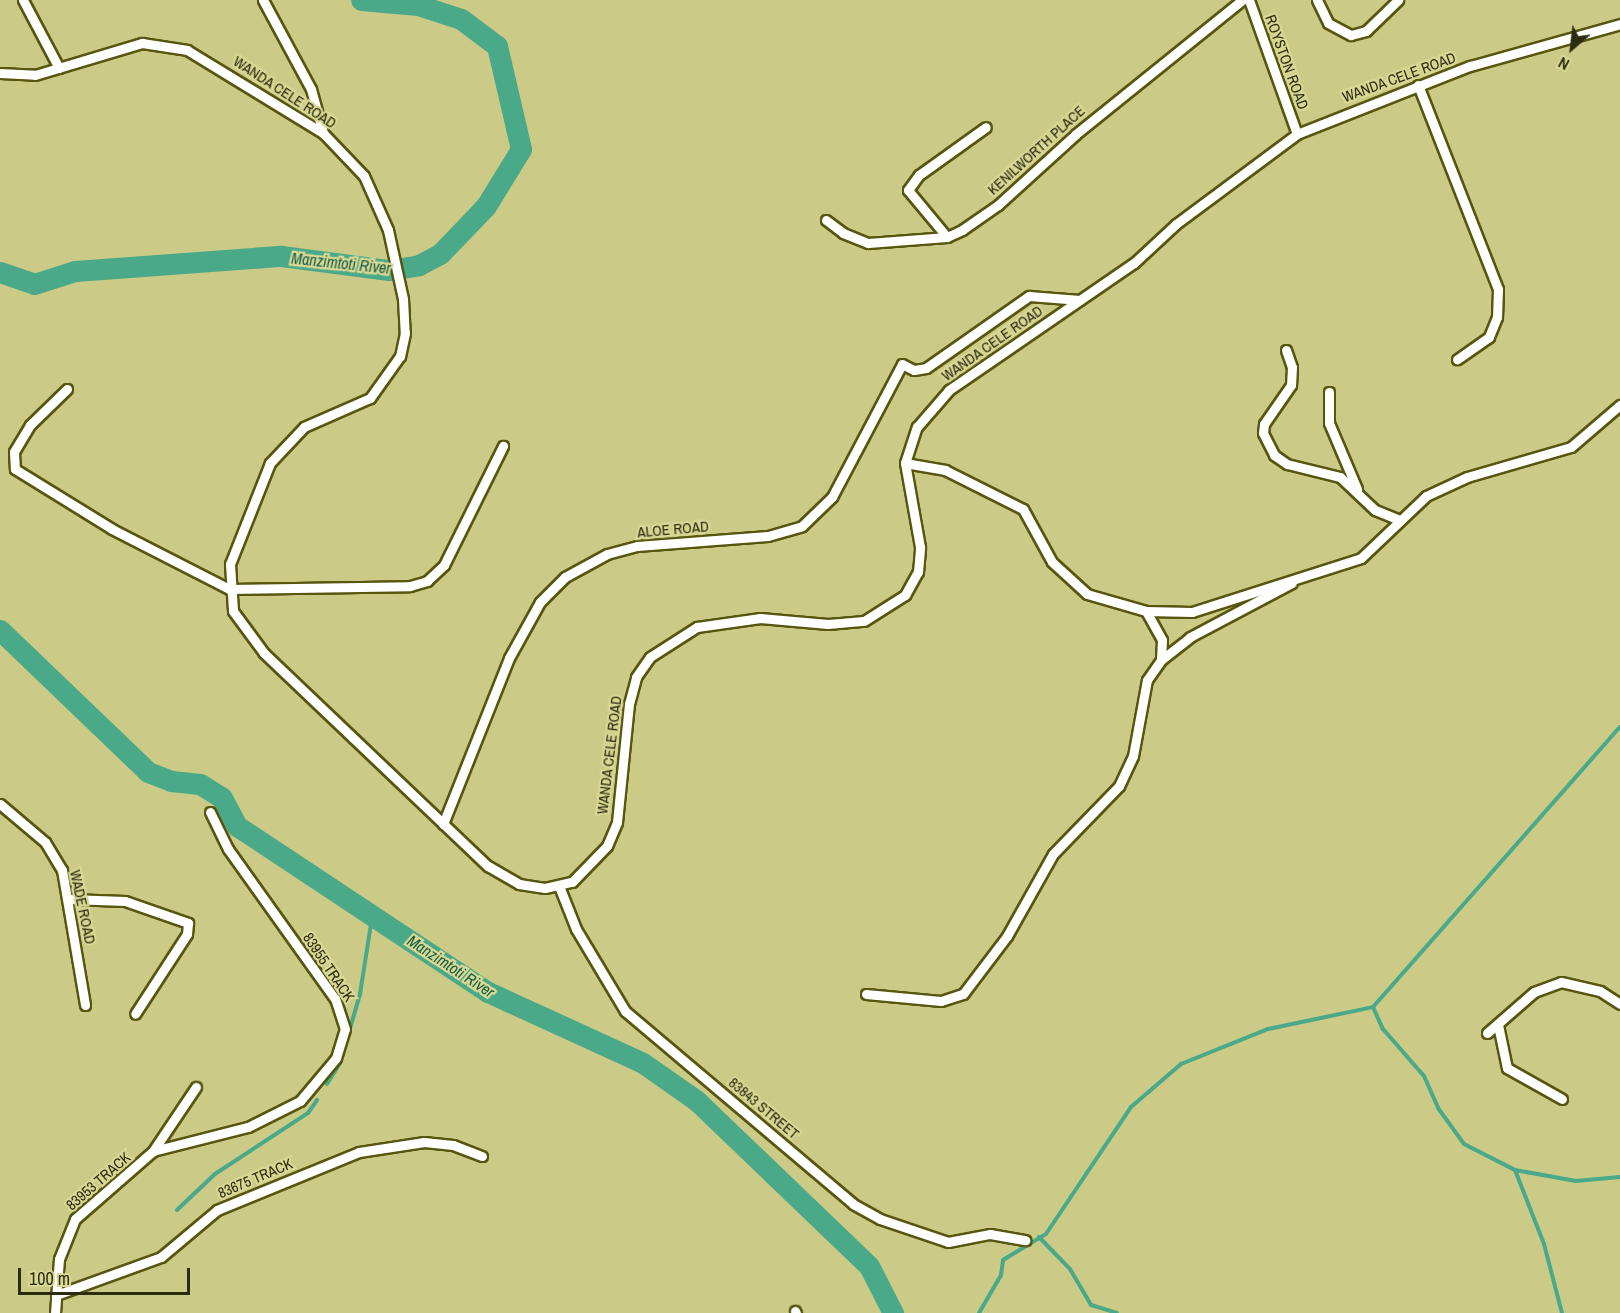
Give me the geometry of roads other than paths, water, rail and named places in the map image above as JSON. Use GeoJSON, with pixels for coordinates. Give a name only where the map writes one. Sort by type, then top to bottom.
{"type":"FeatureCollection","features":[{"type":"Feature","properties":{"kind":"street"},"geometry":{"type":"LineString","coordinates":[[23,0],[58,68]]}},
{"type":"Feature","properties":{"kind":"street"},"geometry":{"type":"LineString","coordinates":[[263,0],[297,59],[323,133]]}},
{"type":"Feature","properties":{"kind":"street","name":"KENILWORTH PLACE"},"geometry":{"type":"LineString","coordinates":[[826,220],[843,233],[868,243],[947,237],[998,205],[1076,134],[1242,0]]}},
{"type":"Feature","properties":{"kind":"street","name":"ROYSTON ROAD"},"geometry":{"type":"LineString","coordinates":[[1249,0],[1297,134]]}},
{"type":"Feature","properties":{"kind":"street"},"geometry":{"type":"LineString","coordinates":[[1317,0],[1328,23],[1352,35],[1366,31],[1398,0]]}},
{"type":"Feature","properties":{"kind":"street","name":"WANDA CELE ROAD"},"geometry":{"type":"LineString","coordinates":[[0,73],[35,75],[117,47],[166,45],[214,63],[323,133],[364,176],[388,230],[403,298],[405,333],[389,375],[370,398],[295,433],[270,463],[239,536],[230,564],[229,589],[233,611],[264,653],[443,824],[507,879],[532,888],[559,886],[593,866],[617,822],[629,704],[636,677],[650,657],[697,627],[760,618],[828,624],[864,621],[905,595],[918,572],[920,547],[905,463],[917,427],[933,404],[969,374],[1134,264],[1176,224],[1297,134],[1418,85],[1620,24]]}},
{"type":"Feature","properties":{"kind":"street"},"geometry":{"type":"LineString","coordinates":[[1418,85],[1498,289],[1497,317],[1489,337],[1457,359]]}},
{"type":"Feature","properties":{"kind":"street"},"geometry":{"type":"LineString","coordinates":[[947,237],[908,190],[920,175],[986,128]]}},
{"type":"Feature","properties":{"kind":"street","name":"ALOE ROAD"},"geometry":{"type":"LineString","coordinates":[[443,824],[509,658],[540,602],[565,577],[607,554],[637,546],[768,536],[802,526],[832,497],[902,364],[914,370],[926,368],[1029,296],[1080,300]]}},
{"type":"Feature","properties":{"kind":"street"},"geometry":{"type":"LineString","coordinates":[[1286,350],[1292,367],[1291,385],[1264,424],[1267,442],[1281,461],[1340,477],[1375,510],[1397,519]]}},
{"type":"Feature","properties":{"kind":"street"},"geometry":{"type":"LineString","coordinates":[[67,389],[30,425],[14,452],[15,469],[102,523],[229,589],[410,586],[427,581],[444,565],[503,446]]}},
{"type":"Feature","properties":{"kind":"street"},"geometry":{"type":"LineString","coordinates":[[1329,392],[1329,423],[1361,497]]}},
{"type":"Feature","properties":{"kind":"street"},"geometry":{"type":"LineString","coordinates":[[905,463],[945,470],[987,495],[1017,505],[1068,580],[1105,601],[1146,611],[1192,612],[1361,558],[1397,519],[1442,488],[1571,447],[1620,405]]}},
{"type":"Feature","properties":{"kind":"street"},"geometry":{"type":"LineString","coordinates":[[866,994],[941,1001],[963,994],[1007,936],[1053,854],[1119,786],[1133,756],[1147,680],[1161,660],[1190,637],[1299,578]]}},
{"type":"Feature","properties":{"kind":"street"},"geometry":{"type":"LineString","coordinates":[[1146,611],[1162,640],[1161,660]]}},
{"type":"Feature","properties":{"kind":"street","name":"WADE ROAD"},"geometry":{"type":"LineString","coordinates":[[0,804],[45,842],[62,870],[69,899],[85,1005]]}},
{"type":"Feature","properties":{"kind":"street","name":"83955 TRACK"},"geometry":{"type":"LineString","coordinates":[[153,1151],[248,1127],[300,1101],[336,1058],[345,1029],[335,999],[228,849],[210,812]]}},
{"type":"Feature","properties":{"kind":"street","name":"83843 STREET"},"geometry":{"type":"LineString","coordinates":[[559,886],[576,929],[625,1011],[853,1204],[880,1219],[948,1242],[990,1234],[1025,1240]]}},
{"type":"Feature","properties":{"kind":"street"},"geometry":{"type":"LineString","coordinates":[[69,899],[125,901],[188,923],[187,934],[135,1014]]}},
{"type":"Feature","properties":{"kind":"street"},"geometry":{"type":"LineString","coordinates":[[1487,1033],[1534,992],[1562,982],[1600,991],[1620,1004]]}},
{"type":"Feature","properties":{"kind":"street"},"geometry":{"type":"LineString","coordinates":[[1498,1025],[1507,1068],[1562,1099]]}},
{"type":"Feature","properties":{"kind":"street","name":"83953 TRACK"},"geometry":{"type":"LineString","coordinates":[[55,1313],[59,1259],[75,1219],[153,1151],[196,1087]]}},
{"type":"Feature","properties":{"kind":"street","name":"83675 TRACK"},"geometry":{"type":"LineString","coordinates":[[56,1295],[161,1257],[217,1210],[359,1152],[423,1142],[453,1145],[482,1156]]}},
{"type":"Feature","properties":{"kind":"waterway","name":"Manzimtoti River"},"geometry":{"type":"LineString","coordinates":[[0,272],[34,284],[75,271],[281,256],[389,270],[419,265],[440,254],[486,206],[521,149],[497,46],[461,19],[418,5],[361,0]]}},
{"type":"Feature","properties":{"kind":"waterway","name":"Manzimtoti River"},"geometry":{"type":"LineString","coordinates":[[0,630],[148,772],[171,781],[200,784],[222,798],[237,826],[488,992],[643,1063],[697,1101],[869,1266],[893,1313]]}},
{"type":"Feature","properties":{"kind":"waterway"},"geometry":{"type":"LineString","coordinates":[[979,1313],[1001,1275],[1003,1260],[1046,1234],[1131,1107],[1181,1064],[1268,1029],[1373,1007],[1620,727]]}},
{"type":"Feature","properties":{"kind":"waterway"},"geometry":{"type":"LineString","coordinates":[[327,1084],[340,1063],[360,994],[372,917]]}},
{"type":"Feature","properties":{"kind":"waterway"},"geometry":{"type":"LineString","coordinates":[[1373,1007],[1383,1029],[1424,1076],[1438,1108],[1464,1144],[1515,1170],[1576,1181],[1620,1177]]}},
{"type":"Feature","properties":{"kind":"waterway"},"geometry":{"type":"LineString","coordinates":[[177,1210],[215,1174],[308,1113],[317,1100]]}},
{"type":"Feature","properties":{"kind":"waterway"},"geometry":{"type":"LineString","coordinates":[[1515,1170],[1544,1244],[1562,1313]]}},
{"type":"Feature","properties":{"kind":"waterway"},"geometry":{"type":"LineString","coordinates":[[1039,1237],[1070,1269],[1091,1305],[1117,1313]]}}]}
